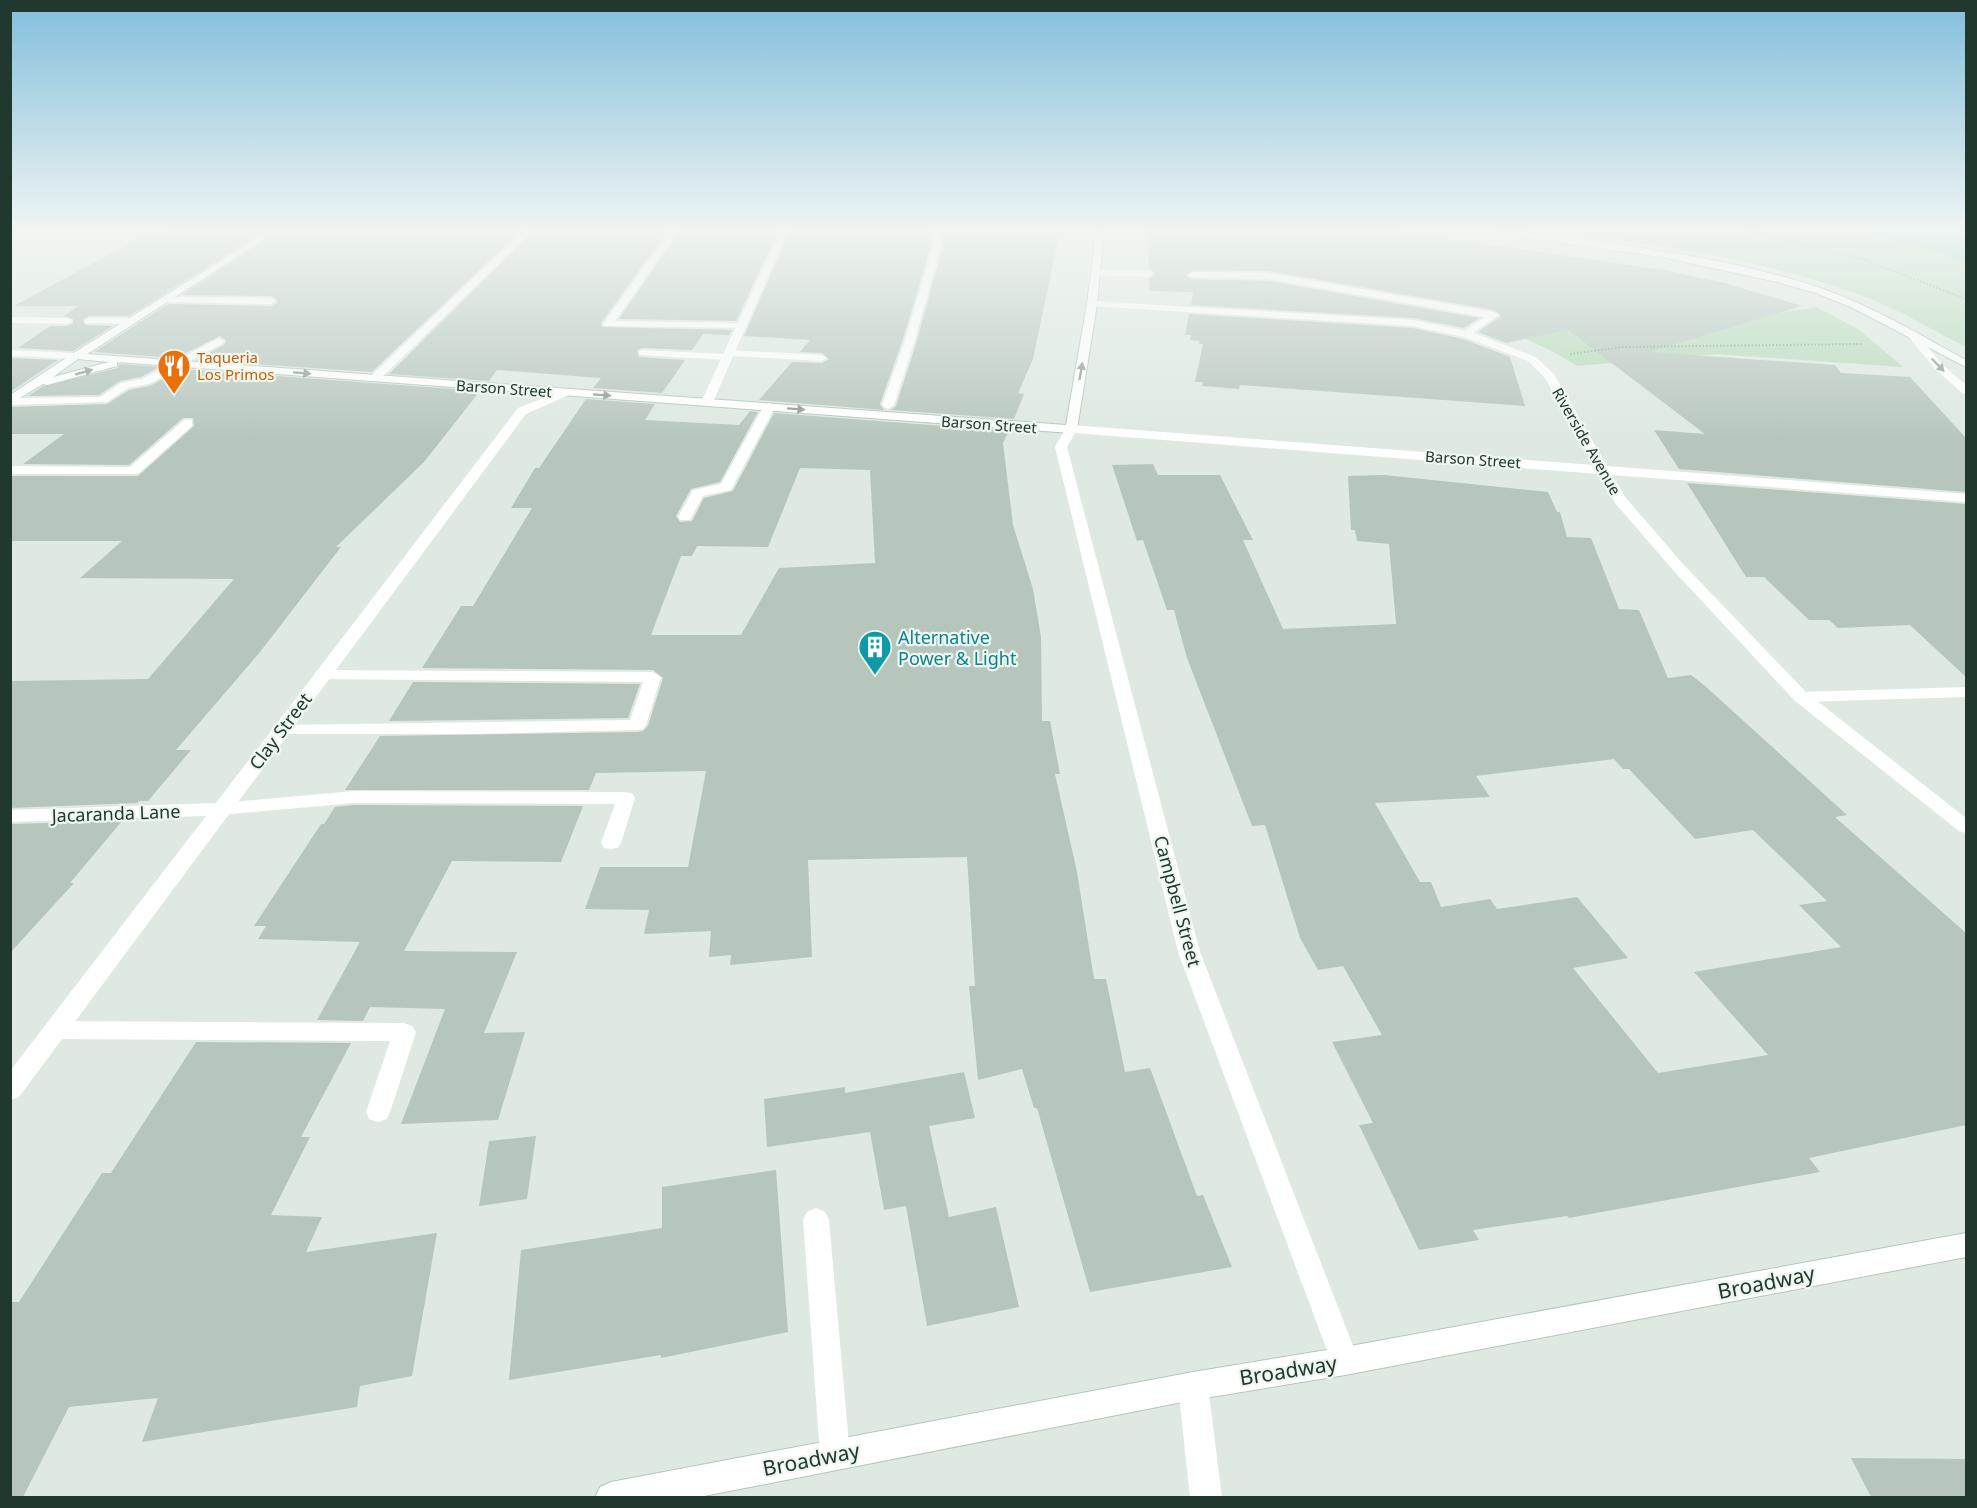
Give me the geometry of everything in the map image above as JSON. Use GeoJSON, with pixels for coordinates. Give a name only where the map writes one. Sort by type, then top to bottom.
{"type":"FeatureCollection","features":[{"type":"Feature","properties":{"kind":"street"},"geometry":{"type":"LineString","coordinates":[[10,401],[162,301]]}},
{"type":"Feature","properties":{"kind":"street"},"geometry":{"type":"LineString","coordinates":[[374,379],[455,301]]}},
{"type":"Feature","properties":{"kind":"street"},"geometry":{"type":"LineString","coordinates":[[624,301],[608,324],[741,326]]}},
{"type":"Feature","properties":{"kind":"street"},"geometry":{"type":"LineString","coordinates":[[706,402],[752,301]]}},
{"type":"Feature","properties":{"kind":"street"},"geometry":{"type":"LineString","coordinates":[[888,405],[921,301]]}},
{"type":"Feature","properties":{"kind":"street"},"geometry":{"type":"LineString","coordinates":[[1415,301],[1494,315],[1467,334]]}},
{"type":"Feature","properties":{"kind":"street"},"geometry":{"type":"LineString","coordinates":[[1840,301],[1966,364]]}},
{"type":"Feature","properties":{"kind":"street"},"geometry":{"type":"LineString","coordinates":[[1071,429],[1092,304]]}},
{"type":"Feature","properties":{"kind":"street","name":"Riverside Avenue"},"geometry":{"type":"LineString","coordinates":[[1092,304],[1413,323],[1467,334],[1532,359],[1550,376],[1620,500],[1678,567],[1801,697],[1966,826]]}},
{"type":"Feature","properties":{"kind":"street"},"geometry":{"type":"LineString","coordinates":[[10,320],[67,321]]}},
{"type":"Feature","properties":{"kind":"street"},"geometry":{"type":"LineString","coordinates":[[88,321],[131,321]]}},
{"type":"Feature","properties":{"kind":"street"},"geometry":{"type":"LineString","coordinates":[[1913,336],[1939,367],[1966,391]]}},
{"type":"Feature","properties":{"kind":"street"},"geometry":{"type":"LineString","coordinates":[[10,401],[103,400],[125,385],[145,382],[219,341]]}},
{"type":"Feature","properties":{"kind":"street","name":"Barson Street"},"geometry":{"type":"LineString","coordinates":[[10,353],[1071,429],[1966,498]]}},
{"type":"Feature","properties":{"kind":"street"},"geometry":{"type":"LineString","coordinates":[[643,353],[822,358]]}},
{"type":"Feature","properties":{"kind":"street"},"geometry":{"type":"LineString","coordinates":[[37,385],[132,360]]}},
{"type":"Feature","properties":{"kind":"street","name":"Clay Street"},"geometry":{"type":"LineString","coordinates":[[10,1089],[522,411],[565,393]]}},
{"type":"Feature","properties":{"kind":"street"},"geometry":{"type":"LineString","coordinates":[[685,517],[698,493],[726,487],[769,407]]}},
{"type":"Feature","properties":{"kind":"street"},"geometry":{"type":"LineString","coordinates":[[10,470],[133,471],[188,423]]}},
{"type":"Feature","properties":{"kind":"street","name":"Campbell Street"},"geometry":{"type":"LineString","coordinates":[[1071,429],[1061,447],[1189,952],[1345,1361]]}},
{"type":"Feature","properties":{"kind":"street"},"geometry":{"type":"LineString","coordinates":[[280,730],[637,725],[653,677],[322,675]]}},
{"type":"Feature","properties":{"kind":"street"},"geometry":{"type":"LineString","coordinates":[[1801,697],[1966,692]]}},
{"type":"Feature","properties":{"kind":"street","name":"Jacaranda Lane"},"geometry":{"type":"LineString","coordinates":[[10,816],[221,809],[354,797],[626,798],[611,843]]}},
{"type":"Feature","properties":{"kind":"street"},"geometry":{"type":"LineString","coordinates":[[55,1030],[404,1032],[378,1112]]}},
{"type":"Feature","properties":{"kind":"street"},"geometry":{"type":"LineString","coordinates":[[816,1220],[835,1455]]}},
{"type":"Feature","properties":{"kind":"street","name":"Broadway"},"geometry":{"type":"LineString","coordinates":[[611,1497],[1193,1386],[1345,1361],[1966,1245]]}},
{"type":"Feature","properties":{"kind":"street"},"geometry":{"type":"LineString","coordinates":[[1193,1386],[1206,1497]]}},
{"type":"Feature","properties":{"kind":"path"},"geometry":{"type":"LineString","coordinates":[[1532,359],[1622,347],[1892,344],[1913,336]]}},
{"type":"Feature","properties":{"kind":"green space"},"geometry":{"type":"Polygon","coordinates":[[[1877,301],[1966,301],[1966,347],[1906,315],[1877,301]]]}},
{"type":"Feature","properties":{"kind":"green space"},"geometry":{"type":"Polygon","coordinates":[[[1816,307],[1858,329],[1903,367],[1716,354],[1577,366],[1552,351],[1521,337],[1647,312],[1688,327],[1816,307]]]}},
{"type":"Feature","properties":{"kind":"building"},"geometry":{"type":"Polygon","coordinates":[[[23,301],[152,301],[129,316],[89,316],[83,319],[85,325],[113,326],[73,351],[18,348],[50,326],[67,326],[73,323],[73,319],[64,316],[78,306],[14,306],[23,301]]]}},
{"type":"Feature","properties":{"kind":"building"},"geometry":{"type":"Polygon","coordinates":[[[446,301],[372,372],[197,360],[225,344],[226,340],[220,336],[176,358],[94,352],[168,304],[271,306],[277,303],[446,301]]]}},
{"type":"Feature","properties":{"kind":"building"},"geometry":{"type":"Polygon","coordinates":[[[463,301],[617,301],[601,323],[602,327],[732,330],[729,335],[703,334],[692,350],[643,348],[637,350],[639,357],[685,360],[662,393],[593,388],[601,378],[497,370],[489,381],[389,374],[463,301]]]}},
{"type":"Feature","properties":{"kind":"building"},"geometry":{"type":"Polygon","coordinates":[[[631,301],[745,301],[736,321],[619,319],[631,301]]]}},
{"type":"Feature","properties":{"kind":"building"},"geometry":{"type":"Polygon","coordinates":[[[759,301],[914,301],[880,404],[884,410],[759,400],[792,362],[822,363],[829,359],[822,353],[800,352],[810,340],[744,336],[759,301]]]}},
{"type":"Feature","properties":{"kind":"building"},"geometry":{"type":"Polygon","coordinates":[[[928,301],[1045,301],[1033,359],[1018,393],[1024,394],[1014,419],[891,410],[896,406],[928,301]]]}},
{"type":"Feature","properties":{"kind":"building"},"geometry":{"type":"Polygon","coordinates":[[[1192,301],[1384,301],[1479,318],[1464,328],[1413,318],[1191,305],[1192,301]]]}},
{"type":"Feature","properties":{"kind":"building"},"geometry":{"type":"Polygon","coordinates":[[[1444,301],[1787,301],[1802,306],[1649,352],[1835,365],[1841,373],[1910,377],[1966,438],[1966,492],[1679,469],[1654,430],[1705,434],[1568,330],[1506,343],[1478,332],[1501,316],[1494,310],[1444,301]]]}},
{"type":"Feature","properties":{"kind":"building"},"geometry":{"type":"Polygon","coordinates":[[[1189,314],[1413,328],[1463,339],[1510,357],[1525,406],[1240,385],[1239,389],[1202,386],[1203,382],[1195,382],[1203,344],[1199,344],[1200,341],[1190,340],[1191,335],[1185,335],[1189,314]]]}},
{"type":"Feature","properties":{"kind":"building"},"geometry":{"type":"Polygon","coordinates":[[[10,358],[58,360],[10,392],[10,358]]]}},
{"type":"Feature","properties":{"kind":"building"},"geometry":{"type":"Polygon","coordinates":[[[119,364],[159,367],[141,377],[120,381],[99,395],[28,396],[43,386],[118,368],[119,364]]]}},
{"type":"Feature","properties":{"kind":"building"},"geometry":{"type":"Polygon","coordinates":[[[181,369],[480,391],[424,462],[336,547],[341,547],[260,652],[176,750],[191,750],[148,801],[10,808],[10,681],[148,679],[234,579],[80,578],[122,541],[10,541],[10,476],[138,476],[194,426],[193,418],[183,418],[129,465],[23,464],[64,434],[10,434],[10,407],[107,404],[129,390],[150,386],[181,369]]]}},
{"type":"Feature","properties":{"kind":"building"},"geometry":{"type":"Polygon","coordinates":[[[586,399],[655,404],[645,420],[739,425],[750,411],[758,412],[720,482],[691,489],[676,516],[680,522],[692,521],[704,498],[733,491],[774,413],[1009,431],[1003,443],[1013,525],[1033,589],[1041,637],[1042,721],[1050,721],[1060,774],[1055,774],[1077,872],[1094,979],[1106,979],[1125,1072],[1150,1068],[1197,1196],[1203,1195],[1232,1267],[1090,1292],[1037,1108],[1034,1108],[1022,1069],[978,1080],[969,986],[975,986],[967,857],[808,860],[812,957],[730,965],[731,955],[709,957],[711,931],[644,934],[649,910],[585,909],[600,867],[688,867],[706,771],[596,773],[589,790],[345,790],[380,736],[637,732],[643,731],[648,726],[663,678],[653,670],[422,668],[461,606],[473,606],[532,508],[511,508],[535,468],[539,468],[586,399]],[[800,468],[768,547],[697,546],[692,556],[681,556],[651,635],[741,635],[779,568],[875,563],[870,470],[800,468]]]}},
{"type":"Feature","properties":{"kind":"building"},"geometry":{"type":"Polygon","coordinates":[[[1153,464],[1158,475],[1220,475],[1253,540],[1243,540],[1283,629],[1396,624],[1389,544],[1357,541],[1355,530],[1351,530],[1348,476],[1384,475],[1548,492],[1557,512],[1560,512],[1567,537],[1591,538],[1619,609],[1639,610],[1668,678],[1691,675],[1704,685],[1847,815],[1835,817],[1966,933],[1966,1125],[1809,1158],[1820,1172],[1569,1218],[1567,1216],[1473,1230],[1479,1240],[1419,1250],[1359,1125],[1373,1123],[1332,1042],[1382,1035],[1343,966],[1318,970],[1300,938],[1265,825],[1252,826],[1187,658],[1174,610],[1167,610],[1143,540],[1137,541],[1112,465],[1153,464]],[[1614,759],[1476,776],[1490,797],[1375,803],[1420,882],[1431,882],[1441,907],[1490,899],[1497,909],[1577,897],[1628,958],[1573,968],[1658,1073],[1768,1055],[1694,972],[1841,947],[1799,905],[1827,901],[1753,830],[1695,839],[1629,769],[1623,769],[1614,759]]]}},
{"type":"Feature","properties":{"kind":"building"},"geometry":{"type":"Polygon","coordinates":[[[1687,483],[1966,504],[1966,677],[1910,625],[1838,628],[1829,620],[1809,620],[1764,577],[1746,577],[1687,483]]]}},
{"type":"Feature","properties":{"kind":"building"},"geometry":{"type":"Polygon","coordinates":[[[413,682],[640,684],[628,718],[389,721],[413,682]]]}},
{"type":"Feature","properties":{"kind":"building"},"geometry":{"type":"Polygon","coordinates":[[[354,805],[583,806],[561,862],[452,861],[404,951],[517,952],[484,1033],[525,1032],[498,1120],[401,1124],[445,1009],[370,1007],[363,1021],[317,1020],[360,942],[258,939],[266,926],[254,926],[321,824],[324,824],[335,807],[354,805]]]}},
{"type":"Feature","properties":{"kind":"building"},"geometry":{"type":"Polygon","coordinates":[[[122,821],[70,883],[74,883],[10,953],[10,824],[122,821]]]}},
{"type":"Feature","properties":{"kind":"building"},"geometry":{"type":"Polygon","coordinates":[[[196,1042],[351,1043],[301,1137],[310,1137],[271,1215],[322,1217],[306,1252],[437,1233],[412,1376],[360,1386],[357,1407],[142,1442],[158,1398],[69,1407],[23,1497],[10,1497],[10,1302],[19,1302],[102,1173],[111,1173],[196,1042]]]}},
{"type":"Feature","properties":{"kind":"building"},"geometry":{"type":"Polygon","coordinates":[[[964,1072],[975,1118],[929,1126],[949,1217],[996,1207],[1019,1307],[927,1326],[906,1206],[884,1210],[870,1132],[767,1147],[764,1099],[845,1087],[845,1093],[964,1072]]]}},
{"type":"Feature","properties":{"kind":"building"},"geometry":{"type":"Polygon","coordinates":[[[536,1136],[527,1199],[479,1206],[489,1141],[536,1136]]]}},
{"type":"Feature","properties":{"kind":"building"},"geometry":{"type":"Polygon","coordinates":[[[776,1170],[788,1332],[661,1358],[661,1355],[509,1380],[521,1250],[662,1228],[662,1187],[776,1170]]]}},
{"type":"Feature","properties":{"kind":"building"},"geometry":{"type":"Polygon","coordinates":[[[1851,1458],[1966,1459],[1966,1497],[1871,1497],[1851,1458]]]}},
{"type":"Feature","properties":{"kind":"place","name":"Taqueria Los Primos"},"geometry":{"type":"Point","coordinates":[174,395]}},
{"type":"Feature","properties":{"kind":"place","name":"Alternative Power & Light"},"geometry":{"type":"Point","coordinates":[875,676]}}]}
